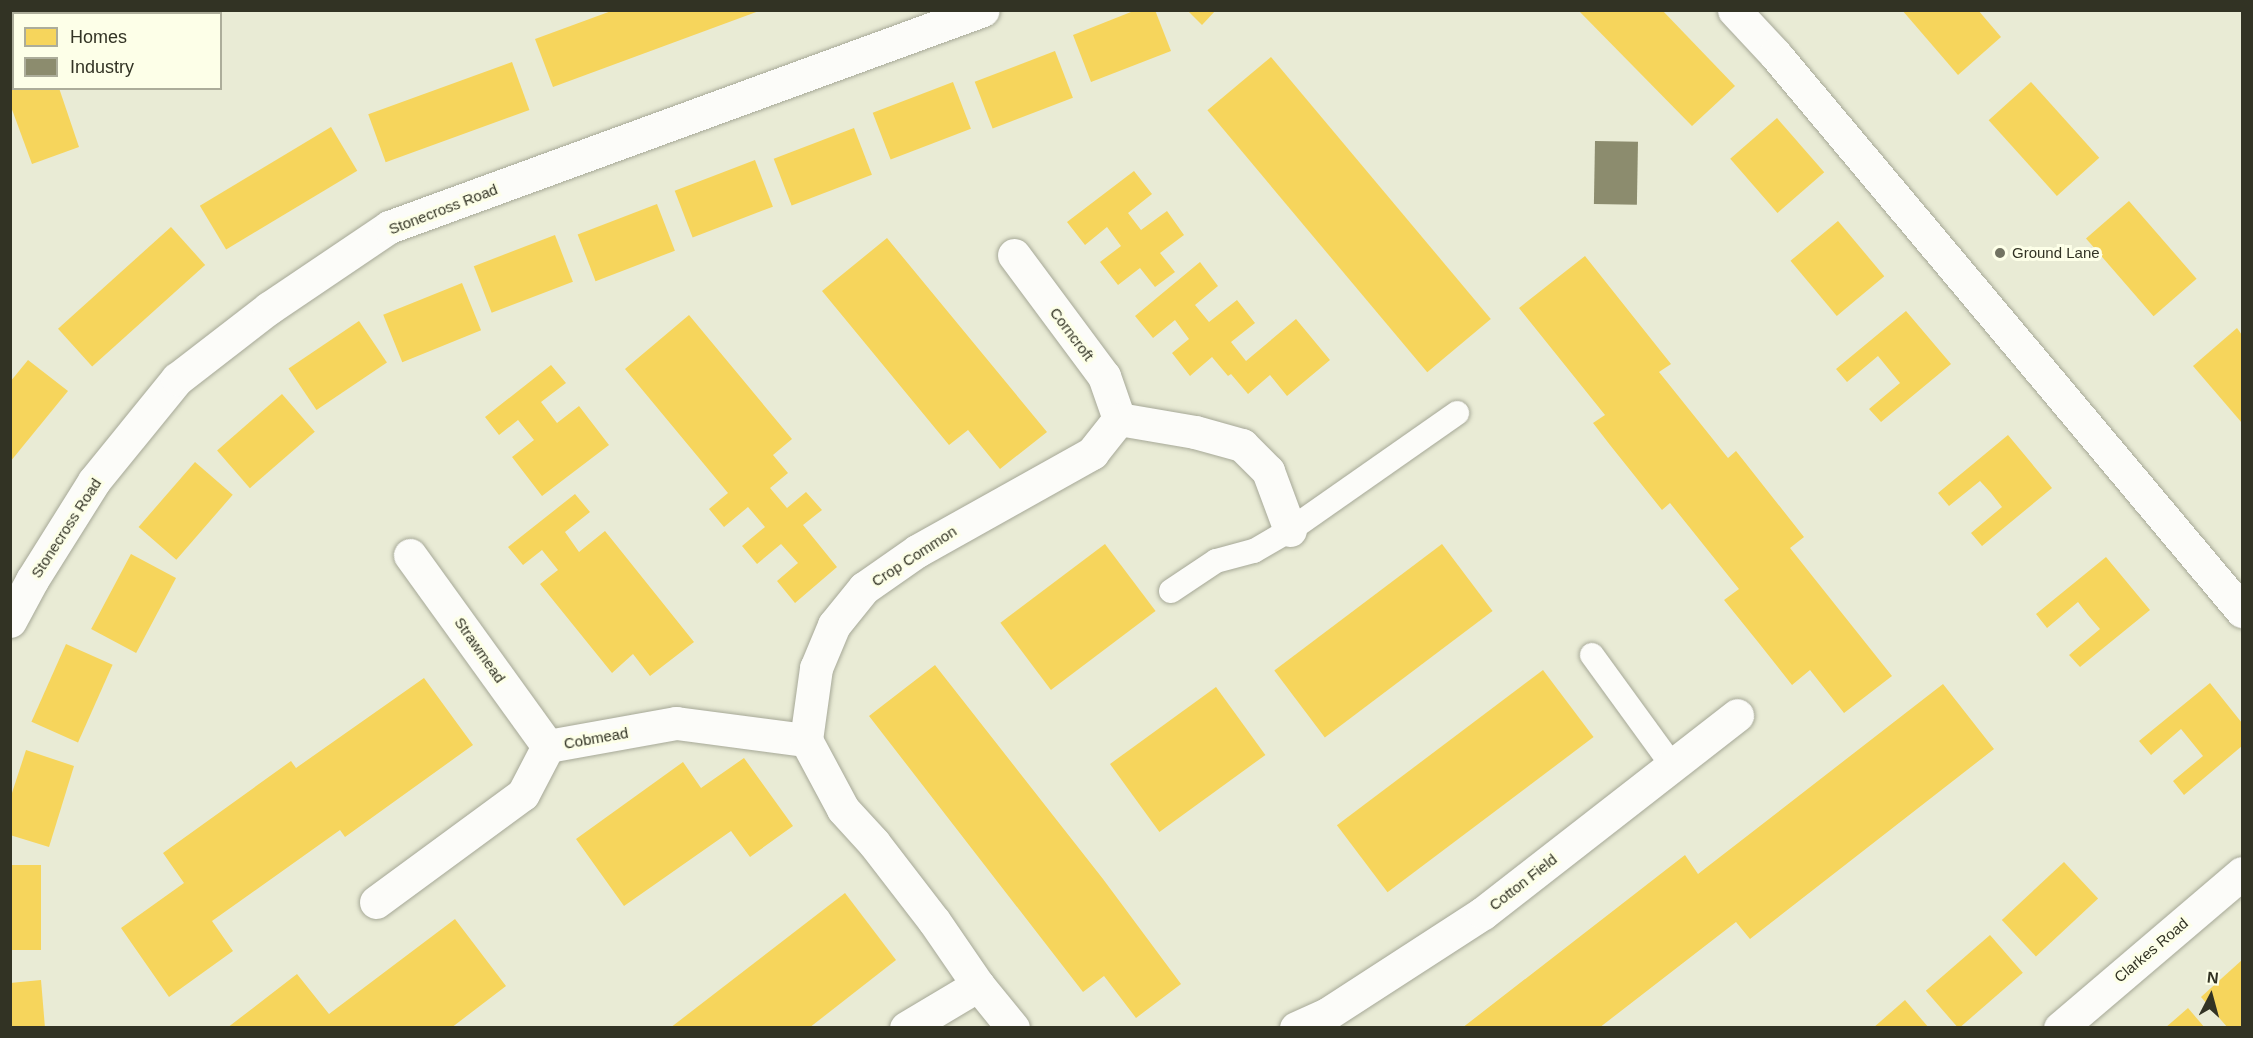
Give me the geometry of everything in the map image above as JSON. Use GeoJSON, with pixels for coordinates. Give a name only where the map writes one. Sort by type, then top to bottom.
{"type":"FeatureCollection","features":[{"type":"Feature","properties":{"kind":"street","name":"Stonecross Road"},"geometry":{"type":"LineString","coordinates":[[10,621],[32,580],[94,481],[177,379],[269,308],[390,227],[983,10]]}},
{"type":"Feature","properties":{"kind":"street"},"geometry":{"type":"LineString","coordinates":[[1734,10],[1775,54],[2242,611]]}},
{"type":"Feature","properties":{"kind":"street","name":"Corncroft"},"geometry":{"type":"LineString","coordinates":[[1014,255],[1104,376],[1119,419]]}},
{"type":"Feature","properties":{"kind":"street"},"geometry":{"type":"LineString","coordinates":[[1119,419],[1195,432],[1242,445],[1268,471],[1290,530]]}},
{"type":"Feature","properties":{"kind":"street","name":"Crop Common"},"geometry":{"type":"LineString","coordinates":[[806,740],[816,668],[834,625],[864,588],[917,551],[1092,453],[1119,419]]}},
{"type":"Feature","properties":{"kind":"street","name":"Strawmead"},"geometry":{"type":"LineString","coordinates":[[410,555],[548,746]]}},
{"type":"Feature","properties":{"kind":"street","name":"Cotton Field"},"geometry":{"type":"LineString","coordinates":[[1296,1028],[1327,1014],[1483,913],[1737,715]]}},
{"type":"Feature","properties":{"kind":"street","name":"Cobmead"},"geometry":{"type":"LineString","coordinates":[[376,902],[523,794],[548,746],[676,723],[806,740]]}},
{"type":"Feature","properties":{"kind":"street"},"geometry":{"type":"LineString","coordinates":[[806,740],[843,809],[874,843],[934,921],[978,985],[1014,1028]]}},
{"type":"Feature","properties":{"kind":"street","name":"Clarkes Road"},"geometry":{"type":"LineString","coordinates":[[2060,1028],[2242,873]]}},
{"type":"Feature","properties":{"kind":"street"},"geometry":{"type":"LineString","coordinates":[[906,1028],[978,985]]}},
{"type":"Feature","properties":{"kind":"lane"},"geometry":{"type":"LineString","coordinates":[[1171,591],[1216,561],[1254,551],[1290,530],[1457,413]]}},
{"type":"Feature","properties":{"kind":"lane"},"geometry":{"type":"LineString","coordinates":[[1592,656],[1672,765]]}},
{"type":"Feature","properties":{"kind":"building: Homes"},"geometry":{"type":"Polygon","coordinates":[[[614,10],[759,11],[553,87],[535,39],[614,10]]]}},
{"type":"Feature","properties":{"kind":"building: Homes"},"geometry":{"type":"Polygon","coordinates":[[[1136,10],[1155,10],[1171,51],[1091,82],[1073,35],[1136,10]]]}},
{"type":"Feature","properties":{"kind":"building: Homes"},"geometry":{"type":"Polygon","coordinates":[[[1187,10],[1216,10],[1202,25],[1187,10]]]}},
{"type":"Feature","properties":{"kind":"building: Homes"},"geometry":{"type":"Polygon","coordinates":[[[1578,10],[1662,10],[1735,86],[1692,126],[1578,10]]]}},
{"type":"Feature","properties":{"kind":"building: Homes"},"geometry":{"type":"Polygon","coordinates":[[[1902,10],[1978,10],[2001,37],[1958,75],[1902,10]]]}},
{"type":"Feature","properties":{"kind":"building: Homes"},"geometry":{"type":"Polygon","coordinates":[[[1055,51],[1073,98],[993,128],[975,82],[1055,51]]]}},
{"type":"Feature","properties":{"kind":"building: Homes"},"geometry":{"type":"Polygon","coordinates":[[[1271,57],[1491,319],[1427,372],[1207,110],[1271,57]]]}},
{"type":"Feature","properties":{"kind":"building: Homes"},"geometry":{"type":"Polygon","coordinates":[[[512,62],[529,110],[386,162],[368,114],[512,62]]]}},
{"type":"Feature","properties":{"kind":"building: Homes"},"geometry":{"type":"Polygon","coordinates":[[[953,82],[971,129],[891,159],[873,113],[953,82]]]}},
{"type":"Feature","properties":{"kind":"building: Homes"},"geometry":{"type":"Polygon","coordinates":[[[2031,82],[2099,158],[2057,196],[1989,120],[2031,82]]]}},
{"type":"Feature","properties":{"kind":"building: Homes"},"geometry":{"type":"Polygon","coordinates":[[[10,90],[60,90],[79,147],[32,164],[10,104],[10,90]]]}},
{"type":"Feature","properties":{"kind":"building: Homes"},"geometry":{"type":"Polygon","coordinates":[[[1777,118],[1824,172],[1777,213],[1730,159],[1777,118]]]}},
{"type":"Feature","properties":{"kind":"building: Homes"},"geometry":{"type":"Polygon","coordinates":[[[331,127],[357,171],[226,250],[200,206],[331,127]]]}},
{"type":"Feature","properties":{"kind":"building: Homes"},"geometry":{"type":"Polygon","coordinates":[[[854,128],[872,175],[792,205],[774,159],[854,128]]]}},
{"type":"Feature","properties":{"kind":"building: Homes"},"geometry":{"type":"Polygon","coordinates":[[[755,160],[773,207],[693,237],[675,191],[755,160]]]}},
{"type":"Feature","properties":{"kind":"building: Homes"},"geometry":{"type":"Polygon","coordinates":[[[1134,171],[1152,194],[1128,213],[1141,230],[1167,211],[1184,235],[1160,253],[1175,272],[1155,287],[1140,268],[1118,285],[1100,262],[1121,246],[1107,227],[1085,245],[1067,222],[1134,171]]]}},
{"type":"Feature","properties":{"kind":"building: Homes"},"geometry":{"type":"Polygon","coordinates":[[[2129,201],[2197,279],[2154,316],[2086,238],[2129,201]]]}},
{"type":"Feature","properties":{"kind":"building: Homes"},"geometry":{"type":"Polygon","coordinates":[[[657,204],[675,251],[596,281],[578,234],[657,204]]]}},
{"type":"Feature","properties":{"kind":"building: Homes"},"geometry":{"type":"Polygon","coordinates":[[[1838,221],[1884,276],[1837,316],[1791,261],[1838,221]]]}},
{"type":"Feature","properties":{"kind":"building: Homes"},"geometry":{"type":"Polygon","coordinates":[[[171,227],[205,265],[92,367],[58,329],[171,227]]]}},
{"type":"Feature","properties":{"kind":"building: Homes"},"geometry":{"type":"Polygon","coordinates":[[[555,235],[573,282],[492,313],[474,266],[555,235]]]}},
{"type":"Feature","properties":{"kind":"building: Homes"},"geometry":{"type":"Polygon","coordinates":[[[887,238],[1047,432],[1000,469],[968,430],[949,445],[822,291],[887,238]]]}},
{"type":"Feature","properties":{"kind":"building: Homes"},"geometry":{"type":"Polygon","coordinates":[[[1585,256],[1671,364],[1659,372],[1728,458],[1736,451],[1804,537],[1790,548],[1892,676],[1844,713],[1810,670],[1792,685],[1724,600],[1739,589],[1670,503],[1662,510],[1610,445],[1593,423],[1605,415],[1519,308],[1585,256]]]}},
{"type":"Feature","properties":{"kind":"building: Homes"},"geometry":{"type":"Polygon","coordinates":[[[1200,262],[1218,286],[1195,305],[1209,322],[1237,300],[1255,323],[1231,342],[1246,361],[1296,319],[1330,360],[1287,396],[1270,375],[1248,394],[1212,357],[1190,376],[1172,353],[1189,339],[1175,320],[1153,338],[1135,316],[1200,262]]]}},
{"type":"Feature","properties":{"kind":"building: Homes"},"geometry":{"type":"Polygon","coordinates":[[[462,283],[481,330],[402,362],[383,315],[462,283]]]}},
{"type":"Feature","properties":{"kind":"building: Homes"},"geometry":{"type":"Polygon","coordinates":[[[1906,311],[1951,364],[1881,422],[1869,409],[1900,383],[1878,356],[1847,382],[1836,369],[1906,311]]]}},
{"type":"Feature","properties":{"kind":"building: Homes"},"geometry":{"type":"Polygon","coordinates":[[[689,315],[792,439],[773,455],[788,473],[770,488],[787,508],[806,492],[822,510],[803,525],[837,567],[795,603],[777,581],[798,563],[781,544],[757,564],[742,546],[765,527],[748,507],[724,527],[709,509],[728,493],[625,369],[689,315]]]}},
{"type":"Feature","properties":{"kind":"building: Homes"},"geometry":{"type":"Polygon","coordinates":[[[359,321],[387,362],[316,410],[289,369],[359,321]]]}},
{"type":"Feature","properties":{"kind":"building: Homes"},"geometry":{"type":"Polygon","coordinates":[[[2237,328],[2242,335],[2242,423],[2193,366],[2237,328]]]}},
{"type":"Feature","properties":{"kind":"building: Homes"},"geometry":{"type":"Polygon","coordinates":[[[28,360],[68,391],[10,462],[10,382],[28,360]]]}},
{"type":"Feature","properties":{"kind":"building: Homes"},"geometry":{"type":"Polygon","coordinates":[[[551,365],[566,383],[541,402],[557,423],[579,406],[609,445],[542,496],[512,457],[534,440],[518,420],[499,435],[485,417],[551,365]]]}},
{"type":"Feature","properties":{"kind":"building: Homes"},"geometry":{"type":"Polygon","coordinates":[[[282,394],[315,432],[250,488],[217,450],[282,394]]]}},
{"type":"Feature","properties":{"kind":"building: Homes"},"geometry":{"type":"Polygon","coordinates":[[[2008,435],[2052,488],[1982,546],[1971,533],[2002,507],[1991,493],[1980,481],[1949,506],[1938,493],[2008,435]]]}},
{"type":"Feature","properties":{"kind":"building: Homes"},"geometry":{"type":"Polygon","coordinates":[[[195,462],[233,495],[176,560],[139,527],[195,462]]]}},
{"type":"Feature","properties":{"kind":"building: Homes"},"geometry":{"type":"Polygon","coordinates":[[[575,494],[590,512],[565,532],[579,552],[605,531],[694,642],[650,676],[633,654],[612,673],[540,584],[558,570],[542,550],[523,565],[508,547],[575,494]]]}},
{"type":"Feature","properties":{"kind":"building: Homes"},"geometry":{"type":"Polygon","coordinates":[[[1105,544],[1156,611],[1051,690],[1000,623],[1105,544]]]}},
{"type":"Feature","properties":{"kind":"building: Homes"},"geometry":{"type":"Polygon","coordinates":[[[1442,544],[1493,611],[1325,737],[1274,670],[1442,544]]]}},
{"type":"Feature","properties":{"kind":"building: Homes"},"geometry":{"type":"Polygon","coordinates":[[[131,554],[176,578],[136,653],[91,629],[131,554]]]}},
{"type":"Feature","properties":{"kind":"building: Homes"},"geometry":{"type":"Polygon","coordinates":[[[2106,557],[2150,610],[2080,667],[2069,655],[2100,629],[2078,602],[2047,628],[2036,614],[2106,557]]]}},
{"type":"Feature","properties":{"kind":"building: Homes"},"geometry":{"type":"Polygon","coordinates":[[[66,644],[113,665],[78,742],[31,722],[66,644]]]}},
{"type":"Feature","properties":{"kind":"building: Homes"},"geometry":{"type":"Polygon","coordinates":[[[935,665],[1103,879],[1181,984],[1136,1018],[1104,976],[1083,992],[869,716],[935,665]]]}},
{"type":"Feature","properties":{"kind":"building: Homes"},"geometry":{"type":"Polygon","coordinates":[[[1543,670],[1594,737],[1388,892],[1337,825],[1543,670]]]}},
{"type":"Feature","properties":{"kind":"building: Homes"},"geometry":{"type":"Polygon","coordinates":[[[424,678],[473,745],[345,837],[340,830],[212,921],[233,951],[169,997],[121,928],[184,883],[163,853],[291,761],[296,768],[424,678]]]}},
{"type":"Feature","properties":{"kind":"building: Homes"},"geometry":{"type":"Polygon","coordinates":[[[2210,683],[2242,723],[2242,746],[2184,795],[2173,781],[2203,756],[2181,729],[2151,755],[2139,741],[2210,683]]]}},
{"type":"Feature","properties":{"kind":"building: Homes"},"geometry":{"type":"Polygon","coordinates":[[[1943,684],[1994,749],[1750,939],[1736,922],[1599,1028],[1462,1028],[1685,855],[1698,874],[1943,684]]]}},
{"type":"Feature","properties":{"kind":"building: Homes"},"geometry":{"type":"Polygon","coordinates":[[[1216,687],[1265,755],[1159,832],[1110,764],[1216,687]]]}},
{"type":"Feature","properties":{"kind":"building: Homes"},"geometry":{"type":"Polygon","coordinates":[[[26,750],[74,766],[49,847],[10,835],[10,799],[26,750]]]}},
{"type":"Feature","properties":{"kind":"building: Homes"},"geometry":{"type":"Polygon","coordinates":[[[744,758],[793,826],[750,857],[731,831],[624,906],[576,839],[683,762],[701,788],[744,758]]]}},
{"type":"Feature","properties":{"kind":"building: Homes"},"geometry":{"type":"Polygon","coordinates":[[[2064,862],[2098,899],[2036,957],[2002,920],[2064,862]]]}},
{"type":"Feature","properties":{"kind":"building: Homes"},"geometry":{"type":"Polygon","coordinates":[[[10,865],[41,865],[41,950],[10,950],[10,865]]]}},
{"type":"Feature","properties":{"kind":"building: Homes"},"geometry":{"type":"Polygon","coordinates":[[[845,893],[896,960],[809,1028],[670,1028],[845,893]]]}},
{"type":"Feature","properties":{"kind":"building: Homes"},"geometry":{"type":"Polygon","coordinates":[[[455,919],[506,986],[451,1028],[227,1028],[297,974],[329,1014],[455,919]]]}},
{"type":"Feature","properties":{"kind":"building: Homes"},"geometry":{"type":"Polygon","coordinates":[[[1990,935],[2023,973],[1959,1028],[1926,991],[1990,935]]]}},
{"type":"Feature","properties":{"kind":"building: Homes"},"geometry":{"type":"Polygon","coordinates":[[[2242,960],[2242,1028],[2228,1028],[2201,997],[2242,960]]]}},
{"type":"Feature","properties":{"kind":"building: Homes"},"geometry":{"type":"Polygon","coordinates":[[[41,980],[45,1028],[10,1028],[10,983],[41,980]]]}},
{"type":"Feature","properties":{"kind":"building: Homes"},"geometry":{"type":"Polygon","coordinates":[[[1905,1000],[1929,1028],[1873,1028],[1905,1000]]]}},
{"type":"Feature","properties":{"kind":"building: Homes"},"geometry":{"type":"Polygon","coordinates":[[[2188,1008],[2205,1028],[2165,1028],[2188,1008]]]}},
{"type":"Feature","properties":{"kind":"building: Industry"},"geometry":{"type":"Polygon","coordinates":[[[1595,141],[1638,142],[1637,205],[1594,204],[1595,141]]]}},
{"type":"Feature","properties":{"kind":"place","name":"Ground Lane"},"geometry":{"type":"Point","coordinates":[2000,253]}}]}
